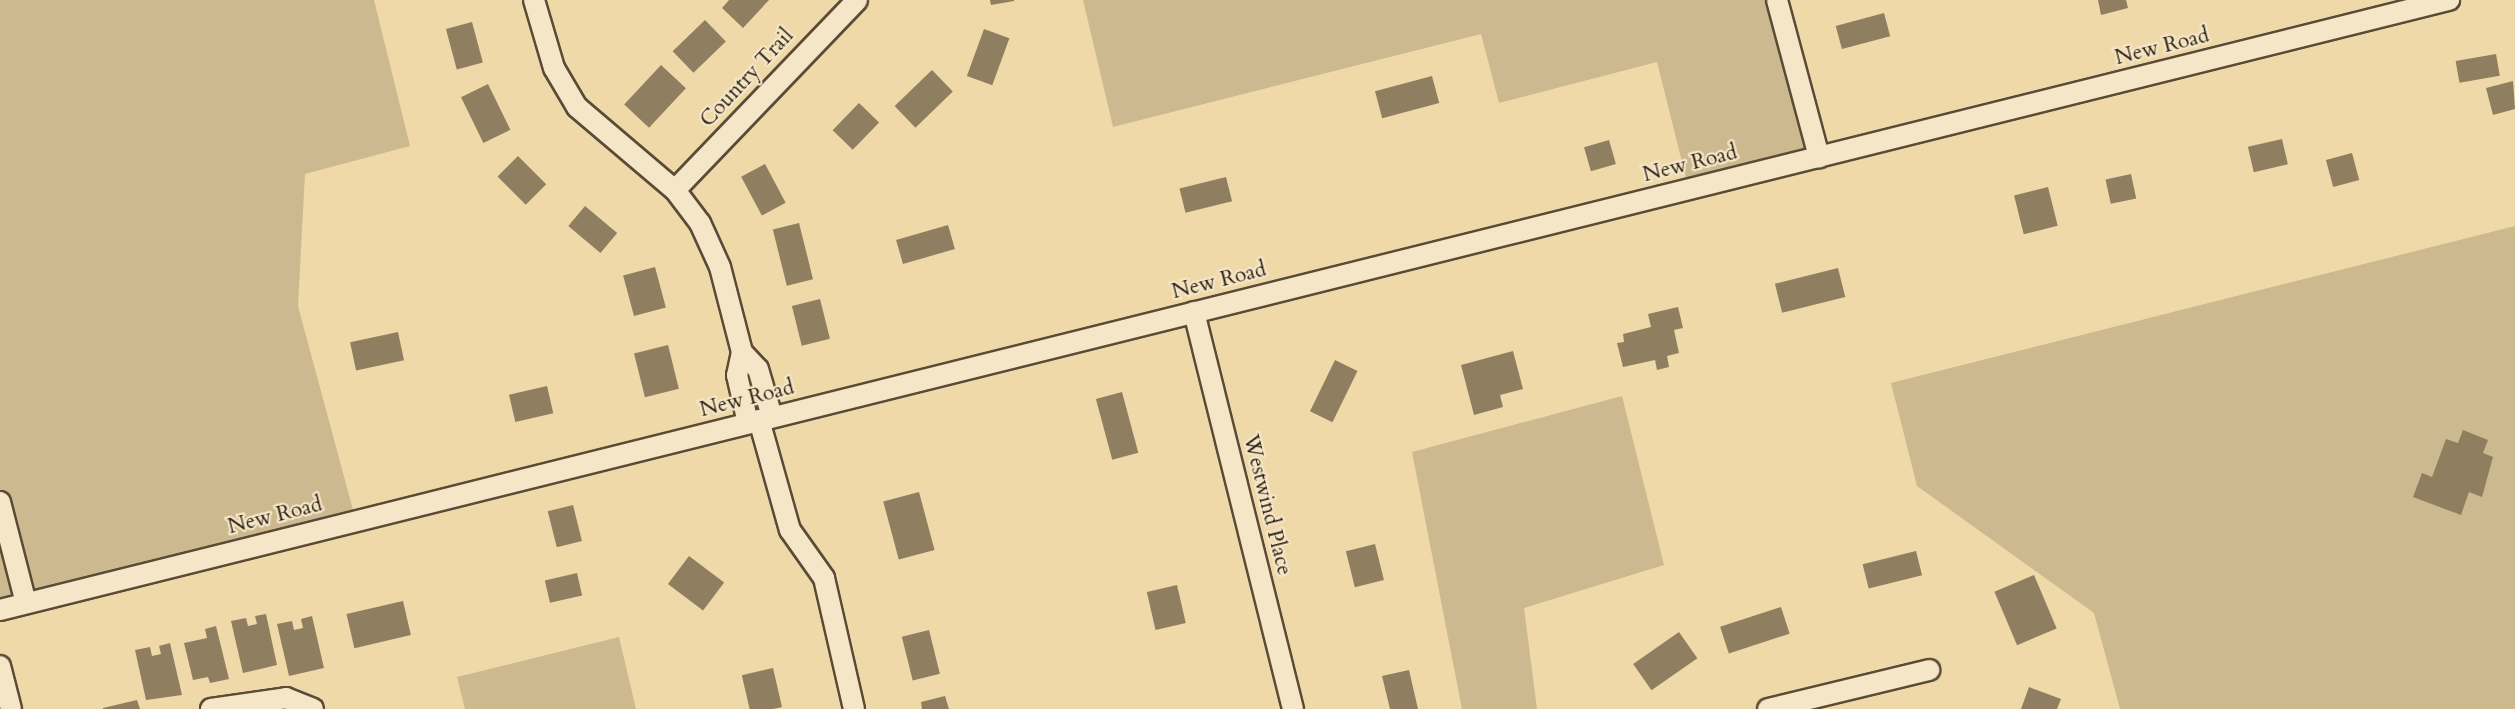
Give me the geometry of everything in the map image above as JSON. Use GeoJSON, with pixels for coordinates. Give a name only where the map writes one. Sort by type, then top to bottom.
{"type":"FeatureCollection","features":[{"type":"Feature","properties":{"kind":"street"},"geometry":{"type":"LineString","coordinates":[[534,0],[554,68],[577,106],[675,190],[710,242],[742,352],[737,375],[760,420],[790,531],[824,578],[854,709]]}},
{"type":"Feature","properties":{"kind":"street","name":"Country Trail"},"geometry":{"type":"LineString","coordinates":[[675,190],[857,0]]}},
{"type":"Feature","properties":{"kind":"street"},"geometry":{"type":"LineString","coordinates":[[1777,0],[1819,157]]}},
{"type":"Feature","properties":{"kind":"street","name":"New Road"},"geometry":{"type":"LineString","coordinates":[[0,610],[2449,0]]}},
{"type":"Feature","properties":{"kind":"street","name":"Westwind Place"},"geometry":{"type":"LineString","coordinates":[[1194,312],[1293,709]]}},
{"type":"Feature","properties":{"kind":"street"},"geometry":{"type":"LineString","coordinates":[[0,502],[26,603]]}},
{"type":"Feature","properties":{"kind":"street"},"geometry":{"type":"LineString","coordinates":[[0,666],[11,709]]}},
{"type":"Feature","properties":{"kind":"street"},"geometry":{"type":"LineString","coordinates":[[1768,709],[1929,670]]}},
{"type":"Feature","properties":{"kind":"street"},"geometry":{"type":"LineString","coordinates":[[211,709],[285,698],[313,709]]}},
{"type":"Feature","properties":{"kind":"shaded area"},"geometry":{"type":"Polygon","coordinates":[[[0,0],[374,0],[410,146],[305,174],[298,306],[356,521],[0,610],[0,0]]]}},
{"type":"Feature","properties":{"kind":"shaded area"},"geometry":{"type":"Polygon","coordinates":[[[1083,0],[1777,0],[1819,157],[1689,190],[1657,62],[1499,103],[1481,34],[1113,127],[1083,0]]]}},
{"type":"Feature","properties":{"kind":"shaded area"},"geometry":{"type":"Polygon","coordinates":[[[2515,226],[2515,709],[2120,709],[2094,613],[1917,486],[1891,383],[2515,226]]]}},
{"type":"Feature","properties":{"kind":"shaded area"},"geometry":{"type":"Polygon","coordinates":[[[1622,396],[1664,565],[1524,608],[1537,709],[1462,709],[1412,452],[1622,396]]]}},
{"type":"Feature","properties":{"kind":"shaded area"},"geometry":{"type":"Polygon","coordinates":[[[619,637],[636,709],[465,709],[457,677],[619,637]]]}},
{"type":"Feature","properties":{"kind":"building"},"geometry":{"type":"Polygon","coordinates":[[[729,0],[769,0],[743,28],[722,8],[729,0]]]}},
{"type":"Feature","properties":{"kind":"building"},"geometry":{"type":"Polygon","coordinates":[[[990,0],[1014,0],[1014,1],[991,5],[990,0]]]}},
{"type":"Feature","properties":{"kind":"building"},"geometry":{"type":"Polygon","coordinates":[[[2098,0],[2126,0],[2128,8],[2101,15],[2098,0]]]}},
{"type":"Feature","properties":{"kind":"building"},"geometry":{"type":"Polygon","coordinates":[[[1884,13],[1890,36],[1842,49],[1836,26],[1884,13]]]}},
{"type":"Feature","properties":{"kind":"building"},"geometry":{"type":"Polygon","coordinates":[[[705,20],[726,42],[693,73],[673,51],[705,20]]]}},
{"type":"Feature","properties":{"kind":"building"},"geometry":{"type":"Polygon","coordinates":[[[472,22],[483,63],[457,70],[446,29],[472,22]]]}},
{"type":"Feature","properties":{"kind":"building"},"geometry":{"type":"Polygon","coordinates":[[[984,29],[1009,38],[992,85],[967,76],[984,29]]]}},
{"type":"Feature","properties":{"kind":"building"},"geometry":{"type":"Polygon","coordinates":[[[2496,54],[2500,76],[2459,83],[2456,61],[2496,54]]]}},
{"type":"Feature","properties":{"kind":"building"},"geometry":{"type":"Polygon","coordinates":[[[661,65],[686,88],[649,128],[624,104],[661,65]]]}},
{"type":"Feature","properties":{"kind":"building"},"geometry":{"type":"Polygon","coordinates":[[[932,70],[953,92],[915,128],[895,106],[932,70]]]}},
{"type":"Feature","properties":{"kind":"building"},"geometry":{"type":"Polygon","coordinates":[[[1432,76],[1439,103],[1382,118],[1375,91],[1432,76]]]}},
{"type":"Feature","properties":{"kind":"building"},"geometry":{"type":"Polygon","coordinates":[[[2513,81],[2515,109],[2493,115],[2486,88],[2513,81]]]}},
{"type":"Feature","properties":{"kind":"building"},"geometry":{"type":"Polygon","coordinates":[[[488,84],[510,130],[483,143],[461,97],[488,84]]]}},
{"type":"Feature","properties":{"kind":"building"},"geometry":{"type":"Polygon","coordinates":[[[859,103],[879,122],[853,150],[833,130],[859,103]]]}},
{"type":"Feature","properties":{"kind":"building"},"geometry":{"type":"Polygon","coordinates":[[[2282,139],[2288,164],[2254,172],[2248,147],[2282,139]]]}},
{"type":"Feature","properties":{"kind":"building"},"geometry":{"type":"Polygon","coordinates":[[[1609,140],[1616,164],[1591,171],[1584,147],[1609,140]]]}},
{"type":"Feature","properties":{"kind":"building"},"geometry":{"type":"Polygon","coordinates":[[[2352,153],[2359,180],[2333,187],[2326,160],[2352,153]]]}},
{"type":"Feature","properties":{"kind":"building"},"geometry":{"type":"Polygon","coordinates":[[[518,156],[546,184],[526,205],[497,177],[518,156]]]}},
{"type":"Feature","properties":{"kind":"building"},"geometry":{"type":"Polygon","coordinates":[[[765,164],[786,203],[762,216],[741,177],[765,164]]]}},
{"type":"Feature","properties":{"kind":"building"},"geometry":{"type":"Polygon","coordinates":[[[2131,174],[2136,198],[2111,204],[2106,179],[2131,174]]]}},
{"type":"Feature","properties":{"kind":"building"},"geometry":{"type":"Polygon","coordinates":[[[1226,177],[1232,201],[1185,213],[1179,189],[1226,177]]]}},
{"type":"Feature","properties":{"kind":"building"},"geometry":{"type":"Polygon","coordinates":[[[2048,187],[2058,226],[2024,234],[2014,195],[2048,187]]]}},
{"type":"Feature","properties":{"kind":"building"},"geometry":{"type":"Polygon","coordinates":[[[585,206],[617,233],[600,253],[568,226],[585,206]]]}},
{"type":"Feature","properties":{"kind":"building"},"geometry":{"type":"Polygon","coordinates":[[[799,223],[813,279],[787,286],[773,230],[799,223]]]}},
{"type":"Feature","properties":{"kind":"building"},"geometry":{"type":"Polygon","coordinates":[[[948,225],[955,249],[903,264],[896,240],[948,225]]]}},
{"type":"Feature","properties":{"kind":"building"},"geometry":{"type":"Polygon","coordinates":[[[655,267],[666,308],[634,316],[623,276],[655,267]]]}},
{"type":"Feature","properties":{"kind":"building"},"geometry":{"type":"Polygon","coordinates":[[[1838,268],[1845,297],[1782,313],[1775,284],[1838,268]]]}},
{"type":"Feature","properties":{"kind":"building"},"geometry":{"type":"Polygon","coordinates":[[[820,299],[830,339],[802,346],[792,306],[820,299]]]}},
{"type":"Feature","properties":{"kind":"building"},"geometry":{"type":"Polygon","coordinates":[[[1678,307],[1683,328],[1674,330],[1679,353],[1667,356],[1669,367],[1657,370],[1655,360],[1623,367],[1617,343],[1624,342],[1623,334],[1651,327],[1648,314],[1678,307]]]}},
{"type":"Feature","properties":{"kind":"building"},"geometry":{"type":"Polygon","coordinates":[[[398,332],[404,360],[356,371],[350,342],[398,332]]]}},
{"type":"Feature","properties":{"kind":"building"},"geometry":{"type":"Polygon","coordinates":[[[668,345],[679,389],[645,397],[634,353],[668,345]]]}},
{"type":"Feature","properties":{"kind":"building"},"geometry":{"type":"Polygon","coordinates":[[[1513,351],[1523,389],[1500,395],[1503,407],[1474,415],[1461,365],[1513,351]]]}},
{"type":"Feature","properties":{"kind":"building"},"geometry":{"type":"Polygon","coordinates":[[[1335,360],[1357,371],[1332,422],[1310,411],[1335,360]]]}},
{"type":"Feature","properties":{"kind":"building"},"geometry":{"type":"Polygon","coordinates":[[[547,386],[553,413],[515,422],[509,395],[547,386]]]}},
{"type":"Feature","properties":{"kind":"building"},"geometry":{"type":"Polygon","coordinates":[[[1122,392],[1138,453],[1112,460],[1096,399],[1122,392]]]}},
{"type":"Feature","properties":{"kind":"building"},"geometry":{"type":"Polygon","coordinates":[[[2463,430],[2488,440],[2483,453],[2493,457],[2482,497],[2469,492],[2461,515],[2413,497],[2422,473],[2432,477],[2446,439],[2458,443],[2463,430]]]}},
{"type":"Feature","properties":{"kind":"building"},"geometry":{"type":"Polygon","coordinates":[[[919,492],[935,550],[899,560],[883,502],[919,492]]]}},
{"type":"Feature","properties":{"kind":"building"},"geometry":{"type":"Polygon","coordinates":[[[573,505],[582,541],[557,547],[548,511],[573,505]]]}},
{"type":"Feature","properties":{"kind":"building"},"geometry":{"type":"Polygon","coordinates":[[[1375,544],[1384,580],[1355,587],[1346,551],[1375,544]]]}},
{"type":"Feature","properties":{"kind":"building"},"geometry":{"type":"Polygon","coordinates":[[[1916,551],[1922,575],[1869,589],[1863,564],[1916,551]]]}},
{"type":"Feature","properties":{"kind":"building"},"geometry":{"type":"Polygon","coordinates":[[[689,556],[724,582],[703,610],[668,584],[689,556]]]}},
{"type":"Feature","properties":{"kind":"building"},"geometry":{"type":"Polygon","coordinates":[[[577,573],[582,595],[550,603],[545,580],[577,573]]]}},
{"type":"Feature","properties":{"kind":"building"},"geometry":{"type":"Polygon","coordinates":[[[2034,575],[2057,628],[2017,645],[1994,592],[2034,575]]]}},
{"type":"Feature","properties":{"kind":"building"},"geometry":{"type":"Polygon","coordinates":[[[1177,585],[1186,623],[1156,630],[1147,592],[1177,585]]]}},
{"type":"Feature","properties":{"kind":"building"},"geometry":{"type":"Polygon","coordinates":[[[403,601],[411,635],[354,648],[346,614],[403,601]]]}},
{"type":"Feature","properties":{"kind":"building"},"geometry":{"type":"Polygon","coordinates":[[[1781,607],[1790,634],[1729,653],[1720,627],[1781,607]]]}},
{"type":"Feature","properties":{"kind":"building"},"geometry":{"type":"Polygon","coordinates":[[[266,614],[277,665],[243,673],[231,621],[246,618],[248,626],[257,624],[255,616],[266,614]]]}},
{"type":"Feature","properties":{"kind":"building"},"geometry":{"type":"Polygon","coordinates":[[[312,616],[324,668],[289,676],[277,624],[292,621],[294,630],[303,628],[301,619],[312,616]]]}},
{"type":"Feature","properties":{"kind":"building"},"geometry":{"type":"Polygon","coordinates":[[[216,626],[229,679],[210,683],[208,677],[193,680],[184,643],[207,638],[205,629],[216,626]]]}},
{"type":"Feature","properties":{"kind":"building"},"geometry":{"type":"Polygon","coordinates":[[[929,630],[940,674],[913,680],[902,637],[929,630]]]}},
{"type":"Feature","properties":{"kind":"building"},"geometry":{"type":"Polygon","coordinates":[[[1679,632],[1697,658],[1651,690],[1633,664],[1679,632]]]}},
{"type":"Feature","properties":{"kind":"building"},"geometry":{"type":"Polygon","coordinates":[[[170,643],[182,695],[146,700],[135,650],[150,647],[152,656],[161,654],[159,646],[170,643]]]}},
{"type":"Feature","properties":{"kind":"building"},"geometry":{"type":"Polygon","coordinates":[[[773,668],[782,707],[750,709],[742,675],[773,668]]]}},
{"type":"Feature","properties":{"kind":"building"},"geometry":{"type":"Polygon","coordinates":[[[1409,670],[1418,709],[1390,709],[1382,676],[1409,670]]]}},
{"type":"Feature","properties":{"kind":"building"},"geometry":{"type":"Polygon","coordinates":[[[2029,687],[2061,699],[2057,709],[2021,709],[2029,687]]]}},
{"type":"Feature","properties":{"kind":"building"},"geometry":{"type":"Polygon","coordinates":[[[945,696],[949,709],[922,709],[921,702],[945,696]]]}},
{"type":"Feature","properties":{"kind":"building"},"geometry":{"type":"Polygon","coordinates":[[[137,700],[140,709],[103,709],[103,708],[137,700]]]}}]}
